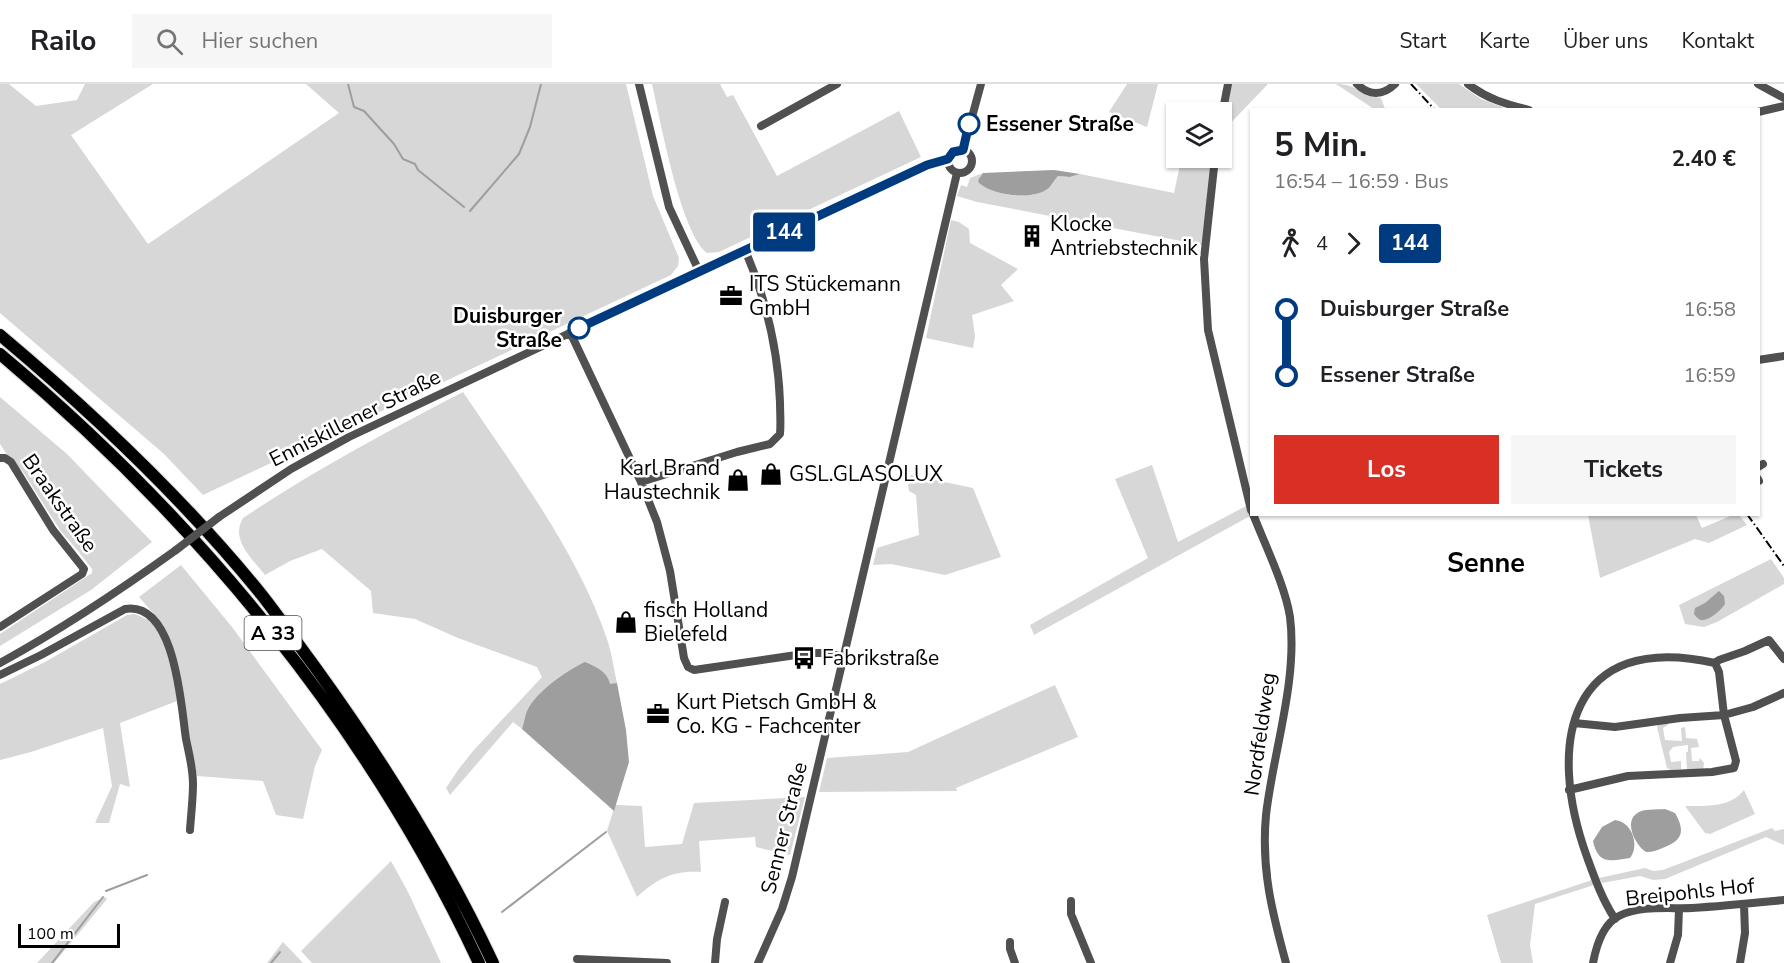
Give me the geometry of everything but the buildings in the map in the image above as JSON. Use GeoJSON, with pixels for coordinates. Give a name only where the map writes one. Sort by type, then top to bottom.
{"type":"FeatureCollection","features":[{"type":"Feature","properties":{"kind":"highway","name":"A 33"},"geometry":{"type":"LineString","coordinates":[[0,335],[68,393],[153,474],[262,595],[351,717],[417,820],[450,878],[493,963]]}},
{"type":"Feature","properties":{"kind":"highway","name":"A 33"},"geometry":{"type":"LineString","coordinates":[[0,354],[58,403],[142,484],[211,559],[303,671],[340,723],[406,827],[439,884],[479,963]]}},
{"type":"Feature","properties":{"kind":"street"},"geometry":{"type":"LineString","coordinates":[[639,84],[669,207],[699,272]]}},
{"type":"Feature","properties":{"kind":"street"},"geometry":{"type":"LineString","coordinates":[[761,126],[837,84]]}},
{"type":"Feature","properties":{"kind":"street"},"geometry":{"type":"LineString","coordinates":[[963,150],[981,84]]}},
{"type":"Feature","properties":{"kind":"street"},"geometry":{"type":"LineString","coordinates":[[1224,102],[1228,84]]}},
{"type":"Feature","properties":{"kind":"street"},"geometry":{"type":"LineString","coordinates":[[1357,84],[1371,93],[1379,93],[1393,87]]}},
{"type":"Feature","properties":{"kind":"street"},"geometry":{"type":"LineString","coordinates":[[1468,84],[1497,101],[1522,108]]}},
{"type":"Feature","properties":{"kind":"street"},"geometry":{"type":"LineString","coordinates":[[1758,84],[1784,98]]}},
{"type":"Feature","properties":{"kind":"street"},"geometry":{"type":"LineString","coordinates":[[1760,112],[1784,106]]}},
{"type":"Feature","properties":{"kind":"street"},"geometry":{"type":"LineString","coordinates":[[963,150],[969,153],[972,163],[967,171],[957,173],[950,168],[948,159],[953,152],[963,150]]}},
{"type":"Feature","properties":{"kind":"street","name":"Enniskillener Straße"},"geometry":{"type":"LineString","coordinates":[[0,663],[70,624],[124,588],[266,484],[312,456],[389,417],[927,165],[948,159]]}},
{"type":"Feature","properties":{"kind":"street"},"geometry":{"type":"LineString","coordinates":[[1214,168],[1204,259],[1208,330],[1250,506]]}},
{"type":"Feature","properties":{"kind":"street","name":"Senner Straße"},"geometry":{"type":"LineString","coordinates":[[758,963],[787,894],[845,657],[957,173]]}},
{"type":"Feature","properties":{"kind":"street"},"geometry":{"type":"LineString","coordinates":[[640,482],[770,444],[780,434],[778,378],[771,324],[756,273],[745,250]]}},
{"type":"Feature","properties":{"kind":"street"},"geometry":{"type":"LineString","coordinates":[[570,332],[657,522],[666,552],[684,658],[688,667],[694,670],[810,653],[845,657]]}},
{"type":"Feature","properties":{"kind":"street"},"geometry":{"type":"LineString","coordinates":[[1760,360],[1784,356]]}},
{"type":"Feature","properties":{"kind":"street","name":"Braakstraße"},"geometry":{"type":"LineString","coordinates":[[0,458],[5,458],[10,462],[53,530],[83,566],[82,574],[0,627]]}},
{"type":"Feature","properties":{"kind":"street","name":"Nordfeldweg"},"geometry":{"type":"LineString","coordinates":[[1254,516],[1286,598],[1290,617],[1287,683],[1266,816],[1265,852],[1268,896],[1286,963]]}},
{"type":"Feature","properties":{"kind":"street"},"geometry":{"type":"LineString","coordinates":[[0,675],[50,651],[125,609],[134,608],[145,613],[159,627],[172,653],[192,768],[190,830]]}},
{"type":"Feature","properties":{"kind":"street"},"geometry":{"type":"LineString","coordinates":[[1615,919],[1601,895],[1581,842],[1569,790],[1568,751],[1580,704],[1590,688],[1599,679],[1622,665],[1658,658],[1715,663],[1769,639],[1784,659]]}},
{"type":"Feature","properties":{"kind":"street"},"geometry":{"type":"LineString","coordinates":[[1569,790],[1628,776],[1712,772],[1736,766],[1724,715],[1719,672],[1715,663]]}},
{"type":"Feature","properties":{"kind":"street"},"geometry":{"type":"LineString","coordinates":[[1574,723],[1615,727],[1680,718],[1724,715],[1753,707],[1784,693]]}},
{"type":"Feature","properties":{"kind":"street","name":"Breipohls Hof"},"geometry":{"type":"LineString","coordinates":[[1593,963],[1601,938],[1615,919],[1631,912],[1784,900]]}},
{"type":"Feature","properties":{"kind":"street"},"geometry":{"type":"LineString","coordinates":[[1071,901],[1071,914],[1091,963]]}},
{"type":"Feature","properties":{"kind":"street"},"geometry":{"type":"LineString","coordinates":[[715,963],[717,939],[725,902]]}},
{"type":"Feature","properties":{"kind":"street"},"geometry":{"type":"LineString","coordinates":[[1740,963],[1745,933],[1744,904]]}},
{"type":"Feature","properties":{"kind":"street"},"geometry":{"type":"LineString","coordinates":[[1670,963],[1678,935],[1679,909]]}},
{"type":"Feature","properties":{"kind":"street"},"geometry":{"type":"LineString","coordinates":[[1010,942],[1015,963]]}},
{"type":"Feature","properties":{"kind":"street"},"geometry":{"type":"LineString","coordinates":[[576,959],[667,963]]}},
{"type":"Feature","properties":{"kind":"shaded area"},"geometry":{"type":"Polygon","coordinates":[[[0,84],[9,84],[36,106],[77,100],[85,84],[153,84],[71,135],[148,244],[339,113],[306,84],[626,84],[653,196],[679,258],[678,266],[671,275],[203,495],[164,454],[0,313],[0,84]]]}},
{"type":"Feature","properties":{"kind":"shaded area"},"geometry":{"type":"Polygon","coordinates":[[[652,84],[720,84],[727,97],[733,95],[777,176],[899,111],[921,157],[719,252],[707,253],[697,242],[680,200],[652,84]]]}},
{"type":"Feature","properties":{"kind":"shaded area"},"geometry":{"type":"Polygon","coordinates":[[[1127,84],[1158,84],[1147,127],[1109,112],[1127,84]]]}},
{"type":"Feature","properties":{"kind":"shaded area"},"geometry":{"type":"Polygon","coordinates":[[[1230,84],[1268,84],[1232,122],[1232,102],[1227,102],[1230,84]]]}},
{"type":"Feature","properties":{"kind":"shaded area"},"geometry":{"type":"Polygon","coordinates":[[[1336,84],[1343,84],[1381,98],[1385,108],[1372,108],[1336,84]]]}},
{"type":"Feature","properties":{"kind":"shaded area"},"geometry":{"type":"Polygon","coordinates":[[[1416,84],[1459,84],[1481,99],[1504,108],[1440,108],[1416,84]]]}},
{"type":"Feature","properties":{"kind":"shaded area"},"geometry":{"type":"Polygon","coordinates":[[[1179,168],[1211,168],[1202,245],[977,202],[957,196],[961,185],[967,187],[970,178],[983,173],[978,180],[984,186],[1012,195],[1033,195],[1050,187],[1058,176],[1070,177],[1080,174],[1174,193],[1179,168]]]}},
{"type":"Feature","properties":{"kind":"shaded area"},"geometry":{"type":"Polygon","coordinates":[[[1054,170],[1080,174],[1070,177],[1058,176],[1049,188],[1024,196],[994,191],[979,183],[978,180],[983,173],[1054,170]]]}},
{"type":"Feature","properties":{"kind":"shaded area"},"geometry":{"type":"Polygon","coordinates":[[[951,220],[969,229],[970,243],[1018,269],[1001,285],[1014,301],[972,315],[975,336],[973,348],[926,338],[951,220]]]}},
{"type":"Feature","properties":{"kind":"shaded area"},"geometry":{"type":"Polygon","coordinates":[[[463,392],[544,513],[580,576],[608,642],[617,683],[528,710],[522,729],[513,722],[450,795],[446,788],[458,770],[542,677],[537,667],[458,638],[415,619],[373,613],[371,591],[322,549],[290,561],[265,575],[244,548],[239,534],[243,518],[269,501],[351,452],[463,392]]]}},
{"type":"Feature","properties":{"kind":"shaded area"},"geometry":{"type":"Polygon","coordinates":[[[0,397],[67,454],[152,542],[91,590],[0,646],[0,634],[92,573],[92,569],[60,530],[23,472],[0,444],[0,397]]]}},
{"type":"Feature","properties":{"kind":"shaded area"},"geometry":{"type":"Polygon","coordinates":[[[1152,465],[1178,542],[1246,506],[1250,516],[1034,635],[1030,625],[1148,558],[1115,479],[1152,465]]]}},
{"type":"Feature","properties":{"kind":"shaded area"},"geometry":{"type":"Polygon","coordinates":[[[911,475],[973,488],[1001,557],[945,575],[891,564],[873,565],[877,548],[919,535],[916,495],[909,491],[908,485],[911,475]]]}},
{"type":"Feature","properties":{"kind":"shaded area"},"geometry":{"type":"Polygon","coordinates":[[[1588,516],[1696,516],[1702,528],[1731,516],[1740,516],[1747,525],[1709,543],[1695,539],[1600,578],[1588,516]]]}},
{"type":"Feature","properties":{"kind":"shaded area"},"geometry":{"type":"Polygon","coordinates":[[[1771,559],[1784,578],[1784,584],[1717,622],[1704,627],[1685,624],[1679,605],[1771,559]]]}},
{"type":"Feature","properties":{"kind":"shaded area"},"geometry":{"type":"Polygon","coordinates":[[[181,565],[232,627],[322,750],[315,766],[303,819],[276,815],[263,781],[197,776],[189,739],[177,701],[120,723],[130,787],[120,784],[109,823],[95,823],[112,786],[103,728],[0,760],[0,684],[45,662],[127,615],[135,614],[146,619],[153,613],[139,597],[181,565]]]}},
{"type":"Feature","properties":{"kind":"shaded area"},"geometry":{"type":"Polygon","coordinates":[[[1719,591],[1724,596],[1725,604],[1709,618],[1702,620],[1698,618],[1694,614],[1695,608],[1719,591]]]}},
{"type":"Feature","properties":{"kind":"shaded area"},"geometry":{"type":"Polygon","coordinates":[[[585,662],[604,673],[610,684],[617,683],[626,730],[629,762],[614,811],[522,729],[527,711],[537,697],[561,676],[585,662]]]}},
{"type":"Feature","properties":{"kind":"shaded area"},"geometry":{"type":"Polygon","coordinates":[[[1055,685],[1078,737],[956,788],[957,791],[819,792],[827,758],[908,752],[1055,685]]]}},
{"type":"Feature","properties":{"kind":"shaded area"},"geometry":{"type":"Polygon","coordinates":[[[1668,723],[1663,728],[1665,740],[1682,741],[1681,728],[1685,727],[1686,738],[1697,739],[1699,747],[1691,748],[1692,761],[1699,761],[1700,758],[1704,763],[1703,770],[1687,770],[1688,745],[1673,747],[1669,752],[1671,762],[1681,761],[1681,769],[1667,768],[1657,727],[1659,724],[1668,723]]]}},
{"type":"Feature","properties":{"kind":"shaded area"},"geometry":{"type":"Polygon","coordinates":[[[1744,790],[1755,814],[1710,834],[1705,833],[1685,806],[1725,803],[1744,790]]]}},
{"type":"Feature","properties":{"kind":"shaded area"},"geometry":{"type":"Polygon","coordinates":[[[805,797],[790,855],[756,847],[755,837],[699,841],[701,872],[673,874],[651,885],[637,897],[607,831],[615,805],[642,806],[645,847],[682,844],[694,803],[805,797]]]}},
{"type":"Feature","properties":{"kind":"shaded area"},"geometry":{"type":"Polygon","coordinates":[[[1665,809],[1675,813],[1681,834],[1671,844],[1656,851],[1646,852],[1633,834],[1631,823],[1633,818],[1642,811],[1665,809]]]}},
{"type":"Feature","properties":{"kind":"shaded area"},"geometry":{"type":"Polygon","coordinates":[[[1615,820],[1630,829],[1634,841],[1633,853],[1630,858],[1606,860],[1598,854],[1593,841],[1602,827],[1615,820]]]}},
{"type":"Feature","properties":{"kind":"shaded area"},"geometry":{"type":"Polygon","coordinates":[[[1772,828],[1775,831],[1784,829],[1784,845],[1766,837],[1665,879],[1653,880],[1640,876],[1602,883],[1599,878],[1645,868],[1653,871],[1663,870],[1772,828]]]}},
{"type":"Feature","properties":{"kind":"shaded area"},"geometry":{"type":"Polygon","coordinates":[[[391,861],[441,963],[312,963],[301,951],[391,861]]]}},
{"type":"Feature","properties":{"kind":"shaded area"},"geometry":{"type":"Polygon","coordinates":[[[1592,880],[1594,885],[1535,904],[1530,945],[1533,963],[1501,963],[1487,915],[1592,880]]]}},
{"type":"Feature","properties":{"kind":"shaded area"},"geometry":{"type":"Polygon","coordinates":[[[105,897],[107,899],[54,963],[37,963],[94,902],[105,897]]]}},
{"type":"Feature","properties":{"kind":"shaded area"},"geometry":{"type":"Polygon","coordinates":[[[283,942],[303,963],[267,963],[283,942]]]}},
{"type":"Feature","properties":{"kind":"waterway"},"geometry":{"type":"LineString","coordinates":[[348,84],[354,107],[364,111],[394,144],[403,159],[415,164],[418,170],[464,207]]}},
{"type":"Feature","properties":{"kind":"waterway"},"geometry":{"type":"LineString","coordinates":[[470,211],[519,154],[530,127],[541,84]]}},
{"type":"Feature","properties":{"kind":"waterway"},"geometry":{"type":"LineString","coordinates":[[502,912],[606,832]]}},
{"type":"Feature","properties":{"kind":"waterway"},"geometry":{"type":"LineString","coordinates":[[106,891],[147,875]]}},
{"type":"Feature","properties":{"kind":"waterway"},"geometry":{"type":"LineString","coordinates":[[52,963],[103,897]]}},
{"type":"Feature","properties":{"kind":"waterway"},"geometry":{"type":"LineString","coordinates":[[271,963],[280,952]]}},
{"type":"Feature","properties":{"kind":"railway"},"geometry":{"type":"LineString","coordinates":[[1411,84],[1433,108]]}},
{"type":"Feature","properties":{"kind":"railway"},"geometry":{"type":"LineString","coordinates":[[1748,516],[1784,566]]}},
{"type":"Feature","properties":{"kind":"bus line","name":"144"},"geometry":{"type":"LineString","coordinates":[[579,328],[927,165],[948,159],[953,152],[963,150],[969,124]]}},
{"type":"Feature","properties":{"kind":"place","name":"Essener Straße"},"geometry":{"type":"Point","coordinates":[969,124]}},
{"type":"Feature","properties":{"kind":"place","name":"Klocke Antriebstechnik"},"geometry":{"type":"Point","coordinates":[1032,236]}},
{"type":"Feature","properties":{"kind":"place","name":"ITS Stückemann GmbH"},"geometry":{"type":"Point","coordinates":[731,296]}},
{"type":"Feature","properties":{"kind":"place","name":"Duisburger Straße"},"geometry":{"type":"Point","coordinates":[579,328]}},
{"type":"Feature","properties":{"kind":"place","name":"GSL.GLASOLUX"},"geometry":{"type":"Point","coordinates":[771,474]}},
{"type":"Feature","properties":{"kind":"place","name":"Karl Brand Haustechnik"},"geometry":{"type":"Point","coordinates":[738,480]}},
{"type":"Feature","properties":{"kind":"place","name":"fisch Holland Bielefeld"},"geometry":{"type":"Point","coordinates":[626,622]}},
{"type":"Feature","properties":{"kind":"place","name":"Fabrikstraße"},"geometry":{"type":"Point","coordinates":[804,658]}},
{"type":"Feature","properties":{"kind":"place","name":"Kurt Pietsch GmbH & Co. KG - Fachcenter"},"geometry":{"type":"Point","coordinates":[658,714]}},
{"type":"Feature","properties":{"kind":"district","name":"Senne"},"geometry":{"type":"Point","coordinates":[1486,563]}}]}
